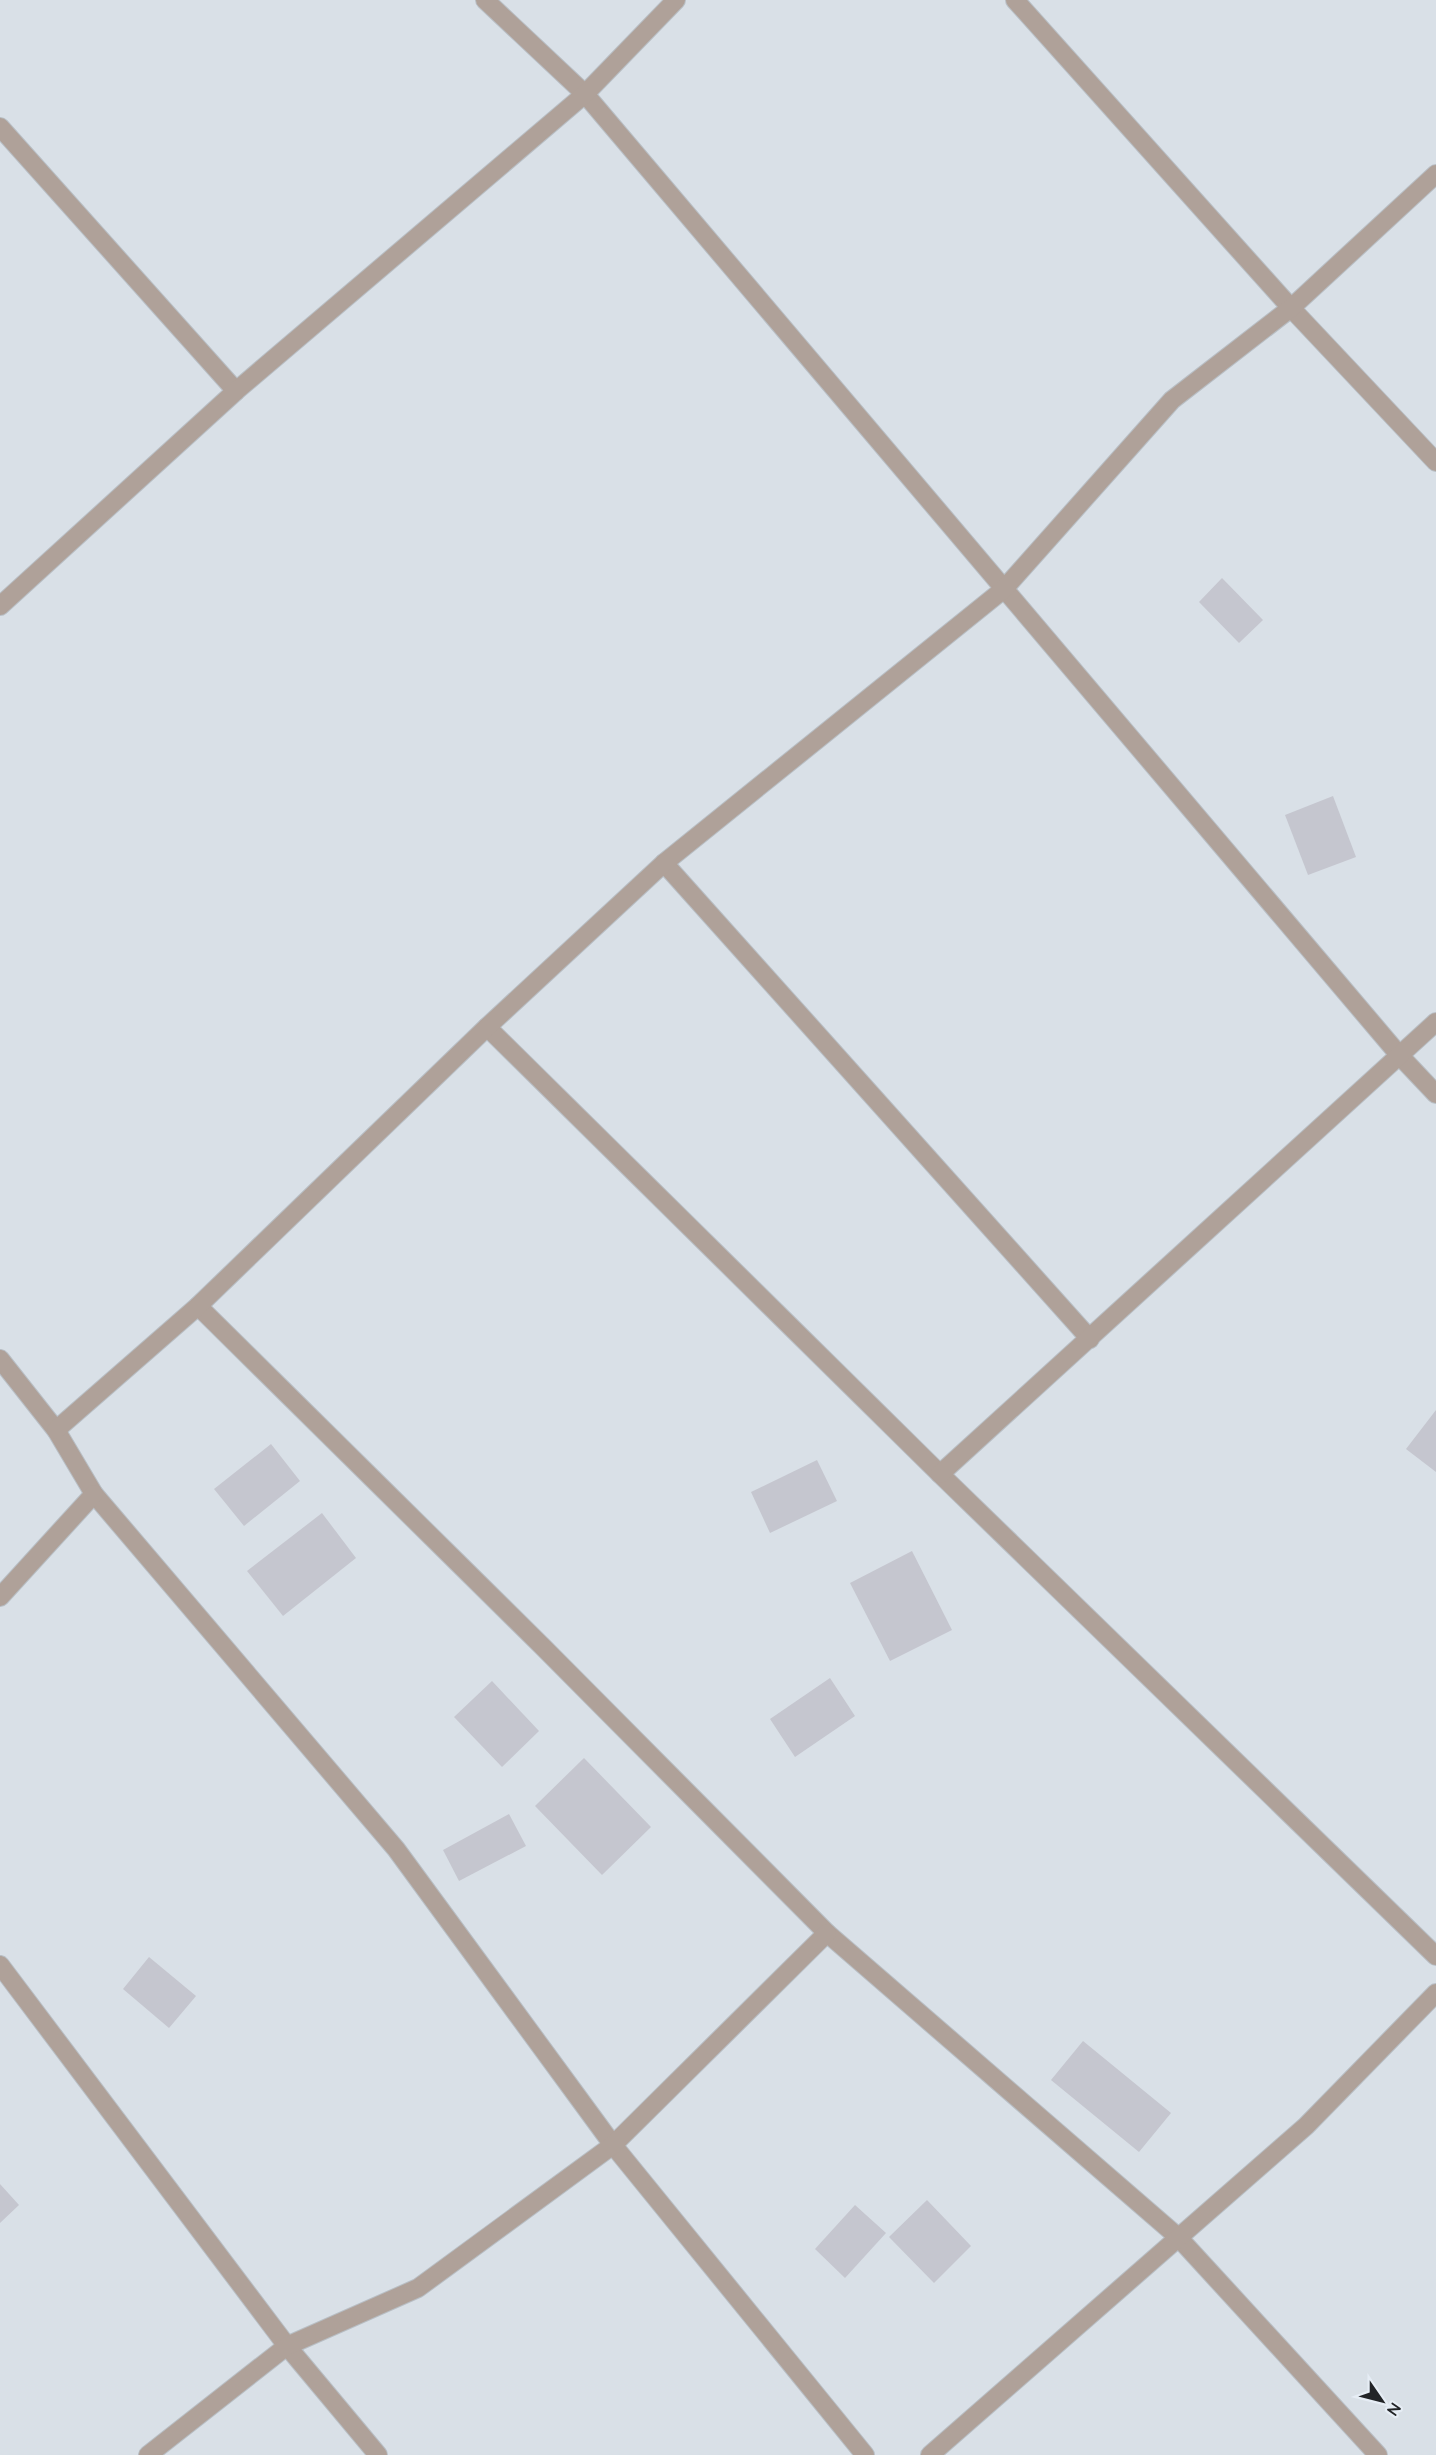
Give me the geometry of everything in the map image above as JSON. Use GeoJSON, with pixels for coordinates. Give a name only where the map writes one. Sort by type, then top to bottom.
{"type":"FeatureCollection","features":[{"type":"Feature","properties":{"kind":"street"},"geometry":{"type":"LineString","coordinates":[[485,0],[585,94],[1400,1056],[1436,1094]]}},
{"type":"Feature","properties":{"kind":"street"},"geometry":{"type":"LineString","coordinates":[[0,606],[236,391],[585,94],[676,0]]}},
{"type":"Feature","properties":{"kind":"street"},"geometry":{"type":"LineString","coordinates":[[1015,0],[1291,308],[1436,462]]}},
{"type":"Feature","properties":{"kind":"street"},"geometry":{"type":"LineString","coordinates":[[0,127],[236,391]]}},
{"type":"Feature","properties":{"kind":"street"},"geometry":{"type":"LineString","coordinates":[[56,1430],[198,1306],[487,1027],[664,863],[1004,589],[1172,400],[1291,308],[1436,174]]}},
{"type":"Feature","properties":{"kind":"street"},"geometry":{"type":"LineString","coordinates":[[664,863],[1090,1339]]}},
{"type":"Feature","properties":{"kind":"street"},"geometry":{"type":"LineString","coordinates":[[940,1474],[1436,1022]]}},
{"type":"Feature","properties":{"kind":"street"},"geometry":{"type":"LineString","coordinates":[[487,1027],[940,1474],[1436,1956]]}},
{"type":"Feature","properties":{"kind":"street"},"geometry":{"type":"LineString","coordinates":[[198,1306],[543,1647],[827,1933],[1178,2237],[1378,2455]]}},
{"type":"Feature","properties":{"kind":"street"},"geometry":{"type":"LineString","coordinates":[[0,1359],[56,1430],[94,1494],[396,1849],[614,2145],[865,2455]]}},
{"type":"Feature","properties":{"kind":"street"},"geometry":{"type":"LineString","coordinates":[[0,1597],[94,1494]]}},
{"type":"Feature","properties":{"kind":"street"},"geometry":{"type":"LineString","coordinates":[[148,2455],[287,2346],[418,2288],[614,2145],[827,1933]]}},
{"type":"Feature","properties":{"kind":"street"},"geometry":{"type":"LineString","coordinates":[[0,1965],[287,2346],[378,2455]]}},
{"type":"Feature","properties":{"kind":"street"},"geometry":{"type":"LineString","coordinates":[[930,2455],[1306,2126],[1436,1993]]}},
{"type":"Feature","properties":{"kind":"building"},"geometry":{"type":"Polygon","coordinates":[[[1222,578],[1263,620],[1239,643],[1199,602],[1222,578]]]}},
{"type":"Feature","properties":{"kind":"building"},"geometry":{"type":"Polygon","coordinates":[[[1333,796],[1356,857],[1308,875],[1285,815],[1333,796]]]}},
{"type":"Feature","properties":{"kind":"building"},"geometry":{"type":"Polygon","coordinates":[[[1436,1410],[1436,1472],[1406,1449],[1436,1410]]]}},
{"type":"Feature","properties":{"kind":"building"},"geometry":{"type":"Polygon","coordinates":[[[271,1444],[300,1481],[244,1526],[214,1489],[271,1444]]]}},
{"type":"Feature","properties":{"kind":"building"},"geometry":{"type":"Polygon","coordinates":[[[817,1460],[837,1501],[770,1533],[751,1492],[817,1460]]]}},
{"type":"Feature","properties":{"kind":"building"},"geometry":{"type":"Polygon","coordinates":[[[322,1513],[356,1558],[283,1616],[247,1571],[322,1513]]]}},
{"type":"Feature","properties":{"kind":"building"},"geometry":{"type":"Polygon","coordinates":[[[912,1551],[952,1630],[890,1661],[850,1583],[912,1551]]]}},
{"type":"Feature","properties":{"kind":"building"},"geometry":{"type":"Polygon","coordinates":[[[830,1678],[855,1716],[795,1757],[770,1719],[830,1678]]]}},
{"type":"Feature","properties":{"kind":"building"},"geometry":{"type":"Polygon","coordinates":[[[492,1681],[539,1731],[502,1767],[454,1717],[492,1681]]]}},
{"type":"Feature","properties":{"kind":"building"},"geometry":{"type":"Polygon","coordinates":[[[584,1758],[651,1827],[602,1875],[535,1806],[584,1758]]]}},
{"type":"Feature","properties":{"kind":"building"},"geometry":{"type":"Polygon","coordinates":[[[509,1814],[526,1846],[459,1881],[443,1850],[509,1814]]]}},
{"type":"Feature","properties":{"kind":"building"},"geometry":{"type":"Polygon","coordinates":[[[149,1957],[196,1996],[169,2028],[123,1989],[149,1957]]]}},
{"type":"Feature","properties":{"kind":"building"},"geometry":{"type":"Polygon","coordinates":[[[1083,2041],[1171,2113],[1139,2152],[1051,2080],[1083,2041]]]}},
{"type":"Feature","properties":{"kind":"building"},"geometry":{"type":"Polygon","coordinates":[[[0,2184],[19,2205],[0,2223],[0,2184]]]}},
{"type":"Feature","properties":{"kind":"building"},"geometry":{"type":"Polygon","coordinates":[[[927,2200],[971,2246],[934,2283],[889,2237],[927,2200]]]}},
{"type":"Feature","properties":{"kind":"building"},"geometry":{"type":"Polygon","coordinates":[[[855,2205],[886,2233],[845,2278],[815,2249],[855,2205]]]}}]}
